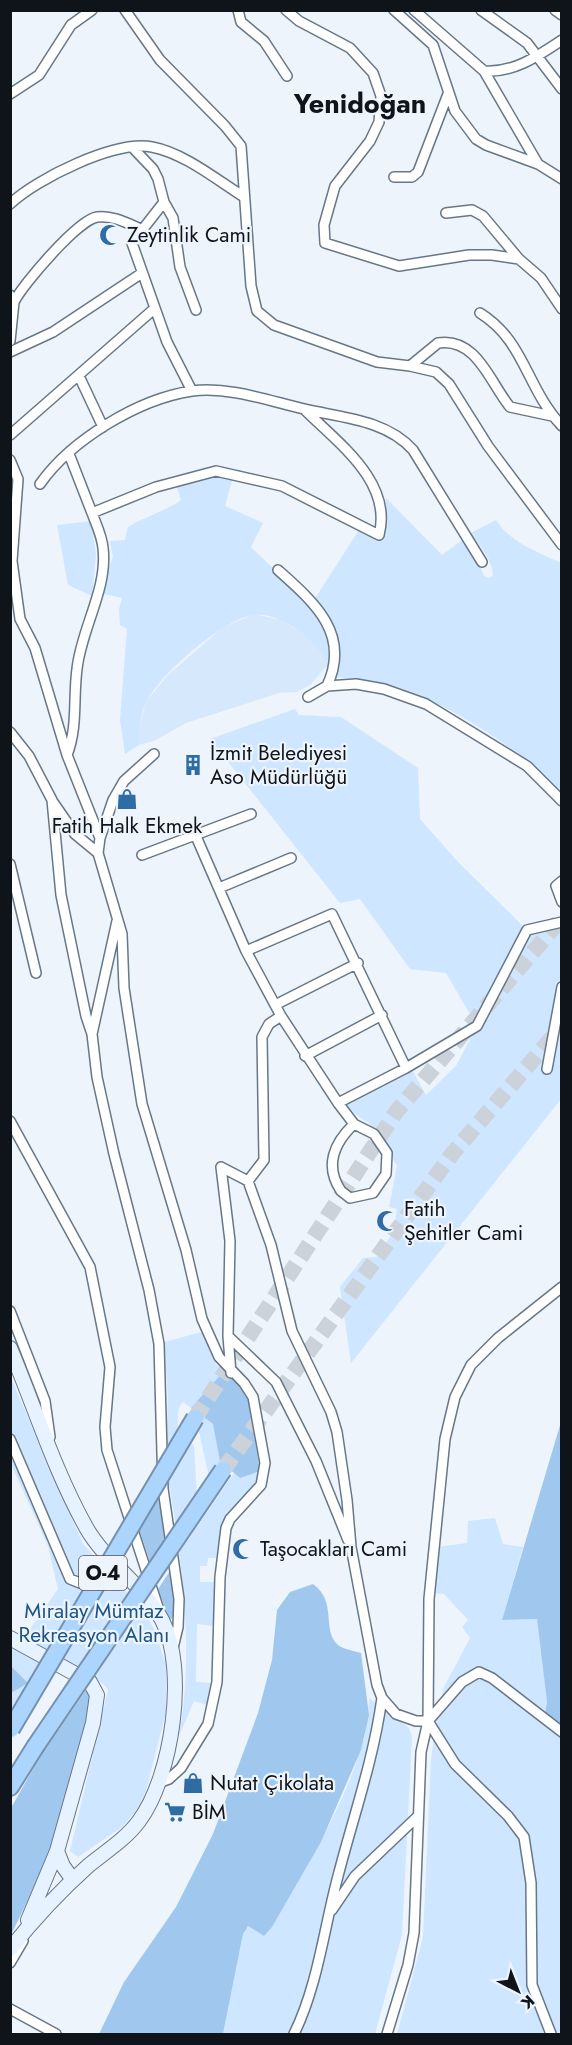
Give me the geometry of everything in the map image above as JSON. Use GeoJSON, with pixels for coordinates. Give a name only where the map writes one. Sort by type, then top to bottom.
{"type":"FeatureCollection","features":[{"type":"Feature","properties":{"kind":"highway","name":"O-4"},"geometry":{"type":"LineString","coordinates":[[11,1730],[195,1418]]}},
{"type":"Feature","properties":{"kind":"highway","name":"O-4"},"geometry":{"type":"LineString","coordinates":[[10,1787],[223,1470]]}},
{"type":"Feature","properties":{"kind":"main road"},"geometry":{"type":"LineString","coordinates":[[10,1348],[87,1528],[110,1558],[150,1602],[162,1620],[173,1648],[176,1700],[158,1783],[139,1822],[73,1880],[10,1949]]}},
{"type":"Feature","properties":{"kind":"main road"},"geometry":{"type":"LineString","coordinates":[[10,1638],[90,1682],[96,1691],[93,1723],[57,1851],[23,1933]]}},
{"type":"Feature","properties":{"kind":"main road"},"geometry":{"type":"LineString","coordinates":[[57,1851],[63,1866],[73,1880]]}},
{"type":"Feature","properties":{"kind":"street"},"geometry":{"type":"LineString","coordinates":[[10,94],[39,75],[71,25],[92,10]]}},
{"type":"Feature","properties":{"kind":"street"},"geometry":{"type":"LineString","coordinates":[[125,10],[165,65],[225,126],[241,146],[251,286],[254,304],[261,316],[274,325],[340,347],[367,359],[436,372],[449,384],[488,446],[561,545]]}},
{"type":"Feature","properties":{"kind":"street"},"geometry":{"type":"LineString","coordinates":[[238,10],[241,22],[264,41],[287,76]]}},
{"type":"Feature","properties":{"kind":"street"},"geometry":{"type":"LineString","coordinates":[[286,10],[299,21],[350,48],[373,73],[381,96],[381,113],[376,129],[360,155],[335,186],[324,225],[325,243],[399,266],[469,255],[492,255],[519,259]]}},
{"type":"Feature","properties":{"kind":"street"},"geometry":{"type":"LineString","coordinates":[[394,10],[433,45],[443,71],[448,94],[462,123],[481,143],[538,164],[561,178]]}},
{"type":"Feature","properties":{"kind":"street"},"geometry":{"type":"LineString","coordinates":[[414,10],[484,71],[538,164]]}},
{"type":"Feature","properties":{"kind":"street"},"geometry":{"type":"LineString","coordinates":[[481,10],[520,38],[538,56],[561,89]]}},
{"type":"Feature","properties":{"kind":"street"},"geometry":{"type":"LineString","coordinates":[[555,10],[561,15]]}},
{"type":"Feature","properties":{"kind":"street"},"geometry":{"type":"LineString","coordinates":[[484,71],[505,70],[538,56],[561,40]]}},
{"type":"Feature","properties":{"kind":"street"},"geometry":{"type":"LineString","coordinates":[[394,177],[412,177],[418,172],[448,94]]}},
{"type":"Feature","properties":{"kind":"street"},"geometry":{"type":"LineString","coordinates":[[10,204],[24,191],[102,155],[132,147],[151,147],[169,152],[244,197]]}},
{"type":"Feature","properties":{"kind":"street"},"geometry":{"type":"LineString","coordinates":[[132,147],[156,174],[164,202],[174,218],[180,267],[196,310]]}},
{"type":"Feature","properties":{"kind":"street"},"geometry":{"type":"LineString","coordinates":[[10,192],[24,191]]}},
{"type":"Feature","properties":{"kind":"street"},"geometry":{"type":"LineString","coordinates":[[164,202],[132,243],[154,309],[174,357],[192,391]]}},
{"type":"Feature","properties":{"kind":"street"},"geometry":{"type":"LineString","coordinates":[[446,213],[472,210],[483,216],[519,259],[541,278],[561,309]]}},
{"type":"Feature","properties":{"kind":"street"},"geometry":{"type":"LineString","coordinates":[[10,340],[12,298],[87,221],[106,217],[141,229]]}},
{"type":"Feature","properties":{"kind":"street"},"geometry":{"type":"LineString","coordinates":[[10,352],[53,332],[142,273]]}},
{"type":"Feature","properties":{"kind":"street"},"geometry":{"type":"LineString","coordinates":[[10,435],[154,309]]}},
{"type":"Feature","properties":{"kind":"street"},"geometry":{"type":"LineString","coordinates":[[480,313],[501,327],[511,340],[537,394],[561,426]]}},
{"type":"Feature","properties":{"kind":"street"},"geometry":{"type":"LineString","coordinates":[[410,366],[433,346],[444,342],[459,345],[478,360],[510,407],[552,416]]}},
{"type":"Feature","properties":{"kind":"street"},"geometry":{"type":"LineString","coordinates":[[79,376],[103,427]]}},
{"type":"Feature","properties":{"kind":"street"},"geometry":{"type":"LineString","coordinates":[[40,484],[69,454],[103,427],[134,410],[192,391],[257,397],[305,410],[357,420],[388,431],[406,442],[482,562]]}},
{"type":"Feature","properties":{"kind":"street"},"geometry":{"type":"LineString","coordinates":[[93,513],[167,483],[216,471],[282,486],[379,535],[381,501],[376,489],[360,467],[305,410]]}},
{"type":"Feature","properties":{"kind":"street"},"geometry":{"type":"LineString","coordinates":[[67,755],[74,724],[77,667],[96,600],[103,561],[103,546],[93,513],[69,454]]}},
{"type":"Feature","properties":{"kind":"street"},"geometry":{"type":"LineString","coordinates":[[10,460],[18,479],[11,571],[22,624],[35,648],[67,755],[100,838]]}},
{"type":"Feature","properties":{"kind":"street"},"geometry":{"type":"LineString","coordinates":[[278,570],[316,608],[332,633],[337,657],[327,686]]}},
{"type":"Feature","properties":{"kind":"street"},"geometry":{"type":"LineString","coordinates":[[308,697],[327,686],[344,684],[370,685],[403,695],[437,710],[527,766],[561,801]]}},
{"type":"Feature","properties":{"kind":"street"},"geometry":{"type":"LineString","coordinates":[[10,732],[29,756],[52,800],[75,834],[98,853]]}},
{"type":"Feature","properties":{"kind":"street"},"geometry":{"type":"LineString","coordinates":[[154,754],[139,766],[118,790],[100,838],[98,853],[122,934],[124,988],[142,1104],[183,1239],[202,1318],[219,1357],[231,1373],[244,1383],[253,1398],[265,1463],[261,1485],[230,1519],[226,1528],[220,1578],[217,1682],[208,1724],[181,1768],[169,1779],[158,1783]]}},
{"type":"Feature","properties":{"kind":"street"},"geometry":{"type":"LineString","coordinates":[[52,800],[62,896],[86,1016],[92,1034],[98,1077],[114,1154],[149,1290],[159,1344],[163,1489],[179,1599],[178,1627],[173,1648]]}},
{"type":"Feature","properties":{"kind":"street"},"geometry":{"type":"LineString","coordinates":[[142,855],[250,814]]}},
{"type":"Feature","properties":{"kind":"street"},"geometry":{"type":"LineString","coordinates":[[195,834],[246,951],[305,1056],[354,1124],[368,1129],[384,1147],[389,1161],[386,1174],[377,1189],[368,1196],[355,1198],[340,1191],[332,1162],[338,1142],[354,1124]]}},
{"type":"Feature","properties":{"kind":"street"},"geometry":{"type":"LineString","coordinates":[[219,888],[291,858]]}},
{"type":"Feature","properties":{"kind":"street"},"geometry":{"type":"LineString","coordinates":[[10,864],[36,973]]}},
{"type":"Feature","properties":{"kind":"street"},"geometry":{"type":"LineString","coordinates":[[561,881],[556,886],[556,891],[561,902]]}},
{"type":"Feature","properties":{"kind":"street"},"geometry":{"type":"LineString","coordinates":[[246,951],[333,914],[406,1068]]}},
{"type":"Feature","properties":{"kind":"street"},"geometry":{"type":"LineString","coordinates":[[92,1034],[118,918]]}},
{"type":"Feature","properties":{"kind":"street"},"geometry":{"type":"LineString","coordinates":[[338,1104],[406,1068],[477,1026],[527,930],[561,922]]}},
{"type":"Feature","properties":{"kind":"street"},"geometry":{"type":"LineString","coordinates":[[275,1005],[358,963]]}},
{"type":"Feature","properties":{"kind":"street"},"geometry":{"type":"LineString","coordinates":[[547,1069],[561,987]]}},
{"type":"Feature","properties":{"kind":"street"},"geometry":{"type":"LineString","coordinates":[[305,1056],[382,1015]]}},
{"type":"Feature","properties":{"kind":"street"},"geometry":{"type":"LineString","coordinates":[[248,1181],[264,1160],[262,1037],[269,1024],[281,1016]]}},
{"type":"Feature","properties":{"kind":"street"},"geometry":{"type":"LineString","coordinates":[[10,1121],[90,1267],[110,1367],[105,1421],[107,1450],[162,1620]]}},
{"type":"Feature","properties":{"kind":"street"},"geometry":{"type":"LineString","coordinates":[[231,1373],[228,1336],[230,1241],[221,1167],[248,1181],[271,1245],[292,1331],[337,1432],[351,1547],[372,1665],[382,1698],[396,1714],[406,1719],[428,1721]]}},
{"type":"Feature","properties":{"kind":"street"},"geometry":{"type":"LineString","coordinates":[[387,2034],[408,1965],[414,1934],[421,1752],[428,1721],[429,1599],[445,1439],[455,1397],[471,1365],[482,1353],[561,1287]]}},
{"type":"Feature","properties":{"kind":"street"},"geometry":{"type":"LineString","coordinates":[[10,1311],[45,1401],[51,1448]]}},
{"type":"Feature","properties":{"kind":"street"},"geometry":{"type":"LineString","coordinates":[[228,1336],[267,1370],[276,1382],[316,1461],[351,1547]]}},
{"type":"Feature","properties":{"kind":"street"},"geometry":{"type":"LineString","coordinates":[[10,1439],[70,1579],[80,1583],[110,1558]]}},
{"type":"Feature","properties":{"kind":"street"},"geometry":{"type":"LineString","coordinates":[[428,1721],[462,1682],[479,1672],[492,1678],[561,1731]]}},
{"type":"Feature","properties":{"kind":"street"},"geometry":{"type":"LineString","coordinates":[[294,2034],[321,1953],[327,1918],[372,1760],[382,1698]]}},
{"type":"Feature","properties":{"kind":"street"},"geometry":{"type":"LineString","coordinates":[[428,1721],[455,1764],[508,1816],[524,1837],[531,1883],[532,1985],[551,2034]]}},
{"type":"Feature","properties":{"kind":"street"},"geometry":{"type":"LineString","coordinates":[[327,1918],[355,1876],[417,1817]]}},
{"type":"Feature","properties":{"kind":"street"},"geometry":{"type":"LineString","coordinates":[[10,1963],[38,1916]]}},
{"type":"Feature","properties":{"kind":"street"},"geometry":{"type":"LineString","coordinates":[[10,2009],[56,2034]]}},
{"type":"Feature","properties":{"kind":"shaded area"},"geometry":{"type":"Polygon","coordinates":[[[254,614],[281,620],[302,633],[326,657],[327,666],[310,685],[297,692],[279,693],[186,723],[154,741],[139,745],[139,729],[146,701],[168,675],[222,628],[254,614]]]}},
{"type":"Feature","properties":{"kind":"shaded area"},"geometry":{"type":"Polygon","coordinates":[[[223,1372],[238,1383],[248,1398],[260,1471],[240,1478],[220,1461],[213,1424],[191,1408],[223,1372]]]}},
{"type":"Feature","properties":{"kind":"shaded area"},"geometry":{"type":"Polygon","coordinates":[[[561,1422],[561,1732],[544,1720],[547,1702],[537,1619],[502,1620],[561,1422]]]}},
{"type":"Feature","properties":{"kind":"shaded area"},"geometry":{"type":"Polygon","coordinates":[[[158,1496],[166,1540],[150,1562],[138,1526],[158,1496]]]}},
{"type":"Feature","properties":{"kind":"shaded area"},"geometry":{"type":"Polygon","coordinates":[[[170,1571],[176,1610],[170,1622],[158,1589],[170,1571]]]}},
{"type":"Feature","properties":{"kind":"shaded area"},"geometry":{"type":"Polygon","coordinates":[[[313,1584],[321,1591],[325,1599],[333,1639],[340,1646],[361,1653],[369,1715],[361,1750],[321,1842],[272,1927],[264,1936],[248,1926],[243,1934],[223,2034],[99,2034],[124,1982],[176,1907],[213,1834],[258,1713],[272,1660],[277,1610],[290,1592],[313,1584]]]}},
{"type":"Feature","properties":{"kind":"shaded area"},"geometry":{"type":"Polygon","coordinates":[[[11,1666],[28,1683],[10,1693],[11,1666]]]}},
{"type":"Feature","properties":{"kind":"shaded area"},"geometry":{"type":"Polygon","coordinates":[[[88,1687],[92,1707],[47,1860],[11,1935],[11,1808],[41,1755],[88,1687]]]}},
{"type":"Feature","properties":{"kind":"green space"},"geometry":{"type":"Polygon","coordinates":[[[212,474],[233,477],[225,506],[263,523],[251,547],[294,589],[323,624],[330,642],[327,666],[319,650],[289,624],[260,615],[240,619],[194,649],[166,676],[147,700],[143,711],[139,745],[125,754],[120,720],[127,629],[120,625],[119,609],[122,598],[100,593],[113,557],[110,541],[125,540],[128,527],[181,500],[176,484],[212,474]]]}},
{"type":"Feature","properties":{"kind":"green space"},"geometry":{"type":"Polygon","coordinates":[[[386,498],[442,555],[464,539],[475,555],[484,576],[490,578],[493,575],[492,569],[485,553],[471,533],[496,520],[516,541],[561,563],[561,792],[505,744],[436,703],[391,685],[337,677],[339,653],[336,636],[328,619],[314,600],[361,527],[380,530],[386,498]]]}},
{"type":"Feature","properties":{"kind":"green space"},"geometry":{"type":"Polygon","coordinates":[[[91,521],[96,554],[92,596],[68,585],[57,525],[91,521]]]}},
{"type":"Feature","properties":{"kind":"green space"},"geometry":{"type":"Polygon","coordinates":[[[295,709],[299,715],[341,717],[418,768],[420,819],[459,863],[527,930],[561,922],[561,1099],[351,1363],[340,1287],[363,1258],[377,1257],[394,1230],[397,1209],[389,1207],[397,1166],[372,1126],[345,1103],[411,1068],[426,1095],[456,1066],[477,1026],[446,973],[410,969],[360,899],[340,903],[210,739],[295,709]]]}},
{"type":"Feature","properties":{"kind":"green space"},"geometry":{"type":"Polygon","coordinates":[[[202,1332],[215,1363],[223,1372],[191,1408],[183,1402],[180,1406],[176,1435],[166,1452],[168,1397],[164,1342],[202,1332]]]}},
{"type":"Feature","properties":{"kind":"green space","name":"Miralay Mümtaz Rekreasyon Alanı"},"geometry":{"type":"Polygon","coordinates":[[[10,1376],[83,1544],[142,1609],[154,1629],[166,1665],[166,1712],[146,1791],[139,1807],[122,1827],[78,1857],[70,1851],[108,1690],[83,1670],[23,1639],[58,1589],[48,1546],[11,1464],[10,1376]]]}},
{"type":"Feature","properties":{"kind":"green space"},"geometry":{"type":"Polygon","coordinates":[[[204,1418],[213,1424],[223,1463],[209,1477],[198,1427],[204,1418]]]}},
{"type":"Feature","properties":{"kind":"green space"},"geometry":{"type":"Polygon","coordinates":[[[189,1443],[194,1446],[197,1499],[176,1526],[168,1479],[189,1443]]]}},
{"type":"Feature","properties":{"kind":"green space"},"geometry":{"type":"Polygon","coordinates":[[[260,1471],[256,1484],[225,1518],[216,1558],[208,1558],[207,1566],[200,1566],[200,1582],[216,1582],[213,1626],[197,1624],[196,1682],[212,1683],[210,1706],[194,1701],[179,1736],[185,1691],[186,1644],[179,1553],[234,1473],[240,1478],[260,1471]]]}},
{"type":"Feature","properties":{"kind":"green space"},"geometry":{"type":"Polygon","coordinates":[[[495,1518],[503,1544],[523,1547],[502,1620],[537,1619],[547,1702],[544,1720],[561,1732],[561,2034],[397,2034],[423,1937],[431,1759],[438,1711],[444,1687],[470,1638],[462,1627],[468,1620],[444,1594],[435,1593],[437,1547],[467,1543],[468,1521],[495,1518]]]}},
{"type":"Feature","properties":{"kind":"green space"},"geometry":{"type":"Polygon","coordinates":[[[11,1644],[41,1661],[11,1710],[11,1693],[27,1682],[11,1666],[11,1644]]]}},
{"type":"Feature","properties":{"kind":"green space"},"geometry":{"type":"Polygon","coordinates":[[[369,1698],[408,1727],[412,1736],[402,1935],[375,2034],[223,2034],[243,1934],[247,1926],[264,1936],[272,1927],[318,1846],[348,1785],[359,1754],[367,1725],[369,1698]]]}},
{"type":"Feature","properties":{"kind":"tunnel"},"geometry":{"type":"LineString","coordinates":[[195,1418],[396,1112],[562,918]]}},
{"type":"Feature","properties":{"kind":"tunnel"},"geometry":{"type":"LineString","coordinates":[[223,1470],[452,1154],[562,1026]]}},
{"type":"Feature","properties":{"kind":"place","name":"Zeytinlik Cami"},"geometry":{"type":"Point","coordinates":[110,235]}},
{"type":"Feature","properties":{"kind":"place","name":"İzmit Belediyesi Aso Müdürlüğü"},"geometry":{"type":"Point","coordinates":[193,765]}},
{"type":"Feature","properties":{"kind":"place","name":"Fatih Halk Ekmek"},"geometry":{"type":"Point","coordinates":[127,799]}},
{"type":"Feature","properties":{"kind":"place","name":"Fatih Şehitler Cami"},"geometry":{"type":"Point","coordinates":[387,1221]}},
{"type":"Feature","properties":{"kind":"place","name":"Taşocakları Cami"},"geometry":{"type":"Point","coordinates":[243,1549]}},
{"type":"Feature","properties":{"kind":"place","name":"Nutat Çikolata"},"geometry":{"type":"Point","coordinates":[193,1783]}},
{"type":"Feature","properties":{"kind":"place","name":"BİM"},"geometry":{"type":"Point","coordinates":[175,1812]}},
{"type":"Feature","properties":{"kind":"district","name":"Yenidoğan"},"geometry":{"type":"Point","coordinates":[360,103]}}]}
